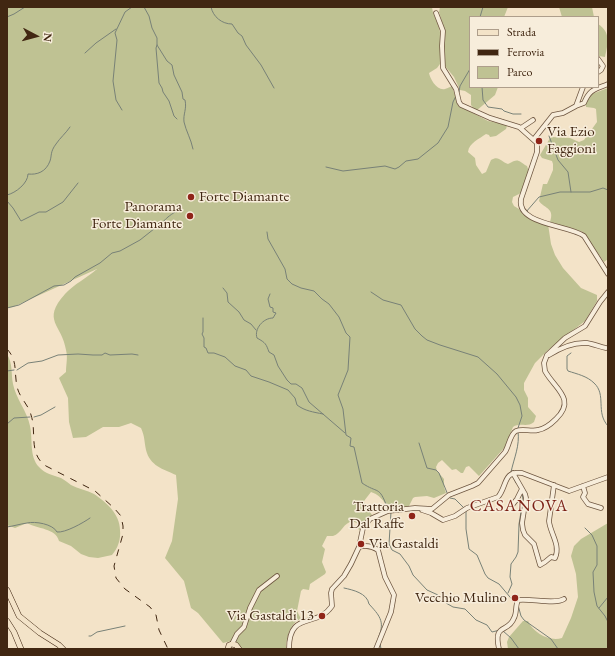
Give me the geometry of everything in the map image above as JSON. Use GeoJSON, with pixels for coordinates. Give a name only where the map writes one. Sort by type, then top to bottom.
{"type":"FeatureCollection","features":[{"type":"Feature","properties":{"kind":"main road"},"geometry":{"type":"LineString","coordinates":[[7,590],[19,616],[63,649]]}},
{"type":"Feature","properties":{"kind":"main road"},"geometry":{"type":"LineString","coordinates":[[7,621],[14,632],[20,649]]}},
{"type":"Feature","properties":{"kind":"main road"},"geometry":{"type":"LineString","coordinates":[[228,649],[232,644],[239,649]]}},
{"type":"Feature","properties":{"kind":"street"},"geometry":{"type":"LineString","coordinates":[[436,13],[443,32],[443,68],[456,89],[461,105],[490,118],[521,128],[537,143],[538,148],[521,198],[521,205],[524,213],[535,219],[578,232],[584,236],[608,274]]}},
{"type":"Feature","properties":{"kind":"street"},"geometry":{"type":"LineString","coordinates":[[599,60],[602,63],[603,68],[599,71]]}},
{"type":"Feature","properties":{"kind":"street"},"geometry":{"type":"LineString","coordinates":[[576,106],[583,88]]}},
{"type":"Feature","properties":{"kind":"street"},"geometry":{"type":"LineString","coordinates":[[534,139],[553,115],[563,113],[584,103],[587,96],[597,88]]}},
{"type":"Feature","properties":{"kind":"street"},"geometry":{"type":"LineString","coordinates":[[521,128],[534,120]]}},
{"type":"Feature","properties":{"kind":"street"},"geometry":{"type":"LineString","coordinates":[[288,649],[290,637],[296,625],[300,622],[308,621],[321,615],[332,606],[332,589],[344,576],[351,564],[359,547],[366,523],[376,516],[388,511],[418,508],[432,509],[449,495],[478,482],[505,452],[512,434],[518,430],[539,430],[559,416],[564,406],[564,396],[544,371],[545,358],[550,351],[565,338],[585,326],[608,292]]}},
{"type":"Feature","properties":{"kind":"street"},"geometry":{"type":"LineString","coordinates":[[545,358],[567,345],[589,343],[606,348]]}},
{"type":"Feature","properties":{"kind":"street"},"geometry":{"type":"LineString","coordinates":[[418,508],[443,520],[450,518],[468,508],[498,497],[501,494],[506,480],[513,473],[522,473],[569,491],[608,477]]}},
{"type":"Feature","properties":{"kind":"street"},"geometry":{"type":"LineString","coordinates":[[513,473],[526,498],[522,523],[523,530],[525,535],[534,544],[538,554],[539,563],[542,565],[551,557],[555,558],[556,556],[556,541],[549,521],[552,510],[554,485]]}},
{"type":"Feature","properties":{"kind":"street"},"geometry":{"type":"LineString","coordinates":[[583,486],[585,493],[583,498],[588,504],[601,508]]}},
{"type":"Feature","properties":{"kind":"street"},"geometry":{"type":"LineString","coordinates":[[509,509],[517,499],[522,489]]}},
{"type":"Feature","properties":{"kind":"street"},"geometry":{"type":"LineString","coordinates":[[361,539],[363,543],[368,546]]}},
{"type":"Feature","properties":{"kind":"street"},"geometry":{"type":"LineString","coordinates":[[359,547],[368,546],[374,547],[378,550],[385,577],[394,595],[391,612],[376,649]]}},
{"type":"Feature","properties":{"kind":"street"},"geometry":{"type":"LineString","coordinates":[[232,644],[237,634],[244,627],[250,608],[259,590],[277,576]]}},
{"type":"Feature","properties":{"kind":"street"},"geometry":{"type":"LineString","coordinates":[[500,649],[498,632],[512,622],[515,617],[518,600],[544,600],[556,602],[564,600]]}},
{"type":"Feature","properties":{"kind":"green space"},"geometry":{"type":"Polygon","coordinates":[[[7,7],[432,7],[440,32],[440,64],[429,73],[432,81],[442,89],[452,86],[458,105],[488,121],[507,126],[506,129],[496,136],[490,137],[486,134],[477,140],[470,146],[468,152],[475,158],[476,165],[482,174],[486,172],[491,160],[496,158],[508,164],[518,160],[527,166],[529,172],[521,193],[513,197],[512,202],[514,206],[532,220],[548,224],[551,244],[555,255],[563,268],[581,288],[597,295],[597,301],[585,321],[548,350],[535,363],[524,383],[524,390],[528,398],[528,407],[536,416],[534,422],[529,425],[518,425],[513,427],[505,447],[479,476],[469,466],[466,467],[463,473],[456,469],[452,470],[442,460],[436,467],[437,471],[444,479],[446,493],[434,498],[427,496],[415,497],[409,506],[394,508],[389,507],[381,498],[371,492],[364,501],[372,515],[365,521],[360,530],[358,529],[357,523],[350,522],[333,536],[327,536],[322,546],[325,549],[322,562],[326,572],[310,584],[309,590],[303,589],[301,591],[297,611],[301,619],[291,627],[289,631],[286,649],[242,649],[234,642],[223,643],[198,613],[191,608],[184,581],[165,558],[172,541],[178,499],[176,475],[162,469],[151,460],[146,450],[141,428],[131,423],[119,427],[103,427],[86,437],[73,438],[69,422],[68,398],[59,378],[66,372],[67,353],[64,341],[55,322],[54,310],[69,290],[97,269],[13,307],[7,308],[7,7]]]}},
{"type":"Feature","properties":{"kind":"green space"},"geometry":{"type":"Polygon","coordinates":[[[440,7],[508,7],[504,16],[469,16],[469,88],[498,88],[495,95],[476,111],[471,105],[471,95],[460,90],[454,77],[445,66],[443,44],[445,32],[439,12],[440,7]]]}},
{"type":"Feature","properties":{"kind":"green space"},"geometry":{"type":"Polygon","coordinates":[[[559,7],[592,7],[594,16],[562,16],[559,7]]]}},
{"type":"Feature","properties":{"kind":"green space"},"geometry":{"type":"Polygon","coordinates":[[[599,25],[605,31],[608,39],[605,57],[599,56],[599,25]]]}},
{"type":"Feature","properties":{"kind":"green space"},"geometry":{"type":"Polygon","coordinates":[[[608,88],[608,259],[604,262],[583,232],[550,222],[551,214],[549,209],[539,201],[543,184],[547,184],[553,170],[553,164],[552,161],[542,158],[540,155],[552,137],[570,138],[579,142],[584,140],[597,122],[596,109],[586,107],[586,103],[592,94],[608,88]]]}},
{"type":"Feature","properties":{"kind":"green space"},"geometry":{"type":"Polygon","coordinates":[[[7,354],[11,365],[14,389],[29,421],[33,453],[36,463],[46,473],[61,478],[71,485],[94,494],[112,509],[118,519],[120,537],[119,543],[112,555],[98,558],[89,557],[81,554],[71,546],[59,541],[54,534],[46,529],[27,523],[15,528],[7,525],[7,354]]]}},
{"type":"Feature","properties":{"kind":"green space"},"geometry":{"type":"Polygon","coordinates":[[[608,523],[608,649],[508,649],[507,642],[509,637],[523,621],[528,621],[530,625],[542,636],[552,639],[562,638],[578,597],[576,574],[571,556],[574,546],[581,539],[608,523]]]}},
{"type":"Feature","properties":{"kind":"waterway"},"geometry":{"type":"LineString","coordinates":[[7,17],[25,7]]}},
{"type":"Feature","properties":{"kind":"waterway"},"geometry":{"type":"LineString","coordinates":[[122,110],[116,100],[113,81],[117,40],[115,33],[125,12],[132,7]]}},
{"type":"Feature","properties":{"kind":"waterway"},"geometry":{"type":"LineString","coordinates":[[144,7],[157,38],[157,45],[167,61],[172,65],[174,75],[182,92],[183,99],[185,100],[186,106],[184,122],[193,149]]}},
{"type":"Feature","properties":{"kind":"waterway"},"geometry":{"type":"LineString","coordinates":[[211,7],[218,19],[225,23],[232,24],[242,36],[246,45],[261,65],[274,88]]}},
{"type":"Feature","properties":{"kind":"waterway"},"geometry":{"type":"LineString","coordinates":[[480,16],[483,7]]}},
{"type":"Feature","properties":{"kind":"waterway"},"geometry":{"type":"LineString","coordinates":[[85,53],[116,29]]}},
{"type":"Feature","properties":{"kind":"waterway"},"geometry":{"type":"LineString","coordinates":[[157,45],[159,83],[169,101],[174,116],[177,119]]}},
{"type":"Feature","properties":{"kind":"waterway"},"geometry":{"type":"LineString","coordinates":[[459,92],[460,86],[469,71]]}},
{"type":"Feature","properties":{"kind":"waterway"},"geometry":{"type":"LineString","coordinates":[[482,88],[483,100],[488,107],[502,109],[513,114],[521,114]]}},
{"type":"Feature","properties":{"kind":"waterway"},"geometry":{"type":"LineString","coordinates":[[326,167],[343,171],[385,166],[395,169],[406,161],[418,159],[438,143],[448,127],[453,102],[456,96]]}},
{"type":"Feature","properties":{"kind":"waterway"},"geometry":{"type":"LineString","coordinates":[[7,195],[21,187],[26,181],[28,174],[35,174],[46,168],[50,161],[54,147],[70,127]]}},
{"type":"Feature","properties":{"kind":"waterway"},"geometry":{"type":"LineString","coordinates":[[549,136],[558,160],[568,172],[571,192]]}},
{"type":"Feature","properties":{"kind":"waterway"},"geometry":{"type":"LineString","coordinates":[[7,201],[21,221],[39,212],[46,212],[63,202],[78,183]]}},
{"type":"Feature","properties":{"kind":"waterway"},"geometry":{"type":"LineString","coordinates":[[526,212],[539,197],[560,192],[590,192],[603,188],[608,190]]}},
{"type":"Feature","properties":{"kind":"waterway"},"geometry":{"type":"LineString","coordinates":[[7,308],[19,305],[54,286],[64,285],[100,263],[112,253],[120,251],[140,240],[177,211]]}},
{"type":"Feature","properties":{"kind":"waterway"},"geometry":{"type":"LineString","coordinates":[[267,232],[268,239],[285,269],[287,279],[292,284],[314,291],[329,304],[339,317],[346,333],[350,337],[348,370],[338,395],[343,409],[346,435],[351,438],[350,446],[354,447],[362,483],[378,491],[387,507],[390,509]]}},
{"type":"Feature","properties":{"kind":"waterway"},"geometry":{"type":"LineString","coordinates":[[223,288],[227,293],[228,302],[239,312],[244,320],[251,324],[256,330]]}},
{"type":"Feature","properties":{"kind":"waterway"},"geometry":{"type":"LineString","coordinates":[[371,292],[383,300],[401,305],[415,329],[427,340],[478,357],[497,374],[516,397],[520,405],[522,416],[518,428]]}},
{"type":"Feature","properties":{"kind":"waterway"},"geometry":{"type":"LineString","coordinates":[[270,294],[268,299],[270,307],[273,308],[273,312],[276,313],[273,318],[269,318],[260,325],[256,335],[257,338],[264,343],[269,352],[274,355],[278,366],[287,380],[291,384],[296,384],[302,388],[309,402],[345,433]]}},
{"type":"Feature","properties":{"kind":"waterway"},"geometry":{"type":"LineString","coordinates":[[203,318],[202,334],[204,338],[204,347],[208,353],[214,353],[225,357],[235,366],[246,370],[251,376],[288,390],[295,398],[297,405],[306,410],[323,414]]}},
{"type":"Feature","properties":{"kind":"waterway"},"geometry":{"type":"LineString","coordinates":[[17,370],[28,363],[42,361],[58,355],[102,355],[105,353],[110,355],[138,355]]}},
{"type":"Feature","properties":{"kind":"waterway"},"geometry":{"type":"LineString","coordinates":[[571,353],[567,356],[568,371],[588,379],[598,388],[601,398],[602,415],[608,426]]}},
{"type":"Feature","properties":{"kind":"waterway"},"geometry":{"type":"LineString","coordinates":[[7,371],[14,370]]}},
{"type":"Feature","properties":{"kind":"waterway"},"geometry":{"type":"LineString","coordinates":[[34,417],[41,415],[55,407]]}},
{"type":"Feature","properties":{"kind":"waterway"},"geometry":{"type":"LineString","coordinates":[[7,424],[14,418],[30,417]]}},
{"type":"Feature","properties":{"kind":"waterway"},"geometry":{"type":"LineString","coordinates":[[511,472],[517,447],[518,431]]}},
{"type":"Feature","properties":{"kind":"waterway"},"geometry":{"type":"LineString","coordinates":[[419,443],[427,468],[436,470],[439,473],[448,495]]}},
{"type":"Feature","properties":{"kind":"waterway"},"geometry":{"type":"LineString","coordinates":[[512,475],[516,483]]}},
{"type":"Feature","properties":{"kind":"waterway"},"geometry":{"type":"LineString","coordinates":[[508,593],[512,584],[510,577],[511,564],[518,552],[519,524],[523,500],[522,492]]}},
{"type":"Feature","properties":{"kind":"waterway"},"geometry":{"type":"LineString","coordinates":[[450,498],[455,499],[464,508]]}},
{"type":"Feature","properties":{"kind":"waterway"},"geometry":{"type":"LineString","coordinates":[[466,511],[466,529],[469,549],[477,555],[488,578],[499,584],[515,603]]}},
{"type":"Feature","properties":{"kind":"waterway"},"geometry":{"type":"LineString","coordinates":[[391,512],[389,544],[392,550],[400,554],[409,566],[413,575],[427,590],[438,595],[446,603],[453,607],[465,609],[476,620],[487,625],[492,632],[500,630]]}},
{"type":"Feature","properties":{"kind":"waterway"},"geometry":{"type":"LineString","coordinates":[[7,527],[34,522],[48,525],[57,532],[60,532],[74,527],[90,518]]}},
{"type":"Feature","properties":{"kind":"waterway"},"geometry":{"type":"LineString","coordinates":[[585,528],[592,535],[597,546],[597,565],[593,572],[594,592],[597,606],[608,622]]}},
{"type":"Feature","properties":{"kind":"waterway"},"geometry":{"type":"LineString","coordinates":[[344,588],[355,591],[366,597],[369,604],[380,618],[381,631],[379,638]]}},
{"type":"Feature","properties":{"kind":"waterway"},"geometry":{"type":"LineString","coordinates":[[599,608],[608,597]]}},
{"type":"Feature","properties":{"kind":"waterway"},"geometry":{"type":"LineString","coordinates":[[518,605],[521,616],[524,620],[551,639],[558,649]]}},
{"type":"Feature","properties":{"kind":"waterway"},"geometry":{"type":"LineString","coordinates":[[89,636],[97,632],[125,626]]}},
{"type":"Feature","properties":{"kind":"waterway"},"geometry":{"type":"LineString","coordinates":[[503,631],[511,638],[519,649]]}},
{"type":"Feature","properties":{"kind":"waterway"},"geometry":{"type":"LineString","coordinates":[[380,643],[381,649]]}},
{"type":"Feature","properties":{"kind":"railway"},"geometry":{"type":"LineString","coordinates":[[7,349],[13,359],[18,390],[31,415],[35,449],[40,461],[46,466],[95,491],[121,516],[123,534],[114,566],[116,578],[125,589],[150,607],[156,615],[159,630],[168,649]]}},
{"type":"Feature","properties":{"kind":"place","name":"Via Ezio Faggioni"},"geometry":{"type":"Point","coordinates":[539,141]}},
{"type":"Feature","properties":{"kind":"place","name":"Forte Diamante"},"geometry":{"type":"Point","coordinates":[191,197]}},
{"type":"Feature","properties":{"kind":"place","name":"Panorama Forte Diamante"},"geometry":{"type":"Point","coordinates":[190,216]}},
{"type":"Feature","properties":{"kind":"place","name":"Trattoria Dal Raffe"},"geometry":{"type":"Point","coordinates":[412,516]}},
{"type":"Feature","properties":{"kind":"place","name":"Via Gastaldi"},"geometry":{"type":"Point","coordinates":[361,544]}},
{"type":"Feature","properties":{"kind":"place","name":"Vecchio Mulino"},"geometry":{"type":"Point","coordinates":[515,598]}},
{"type":"Feature","properties":{"kind":"place","name":"Via Gastaldi 13"},"geometry":{"type":"Point","coordinates":[322,616]}},
{"type":"Feature","properties":{"kind":"district","name":"CASANOVA"},"geometry":{"type":"Point","coordinates":[519,506]}}]}
